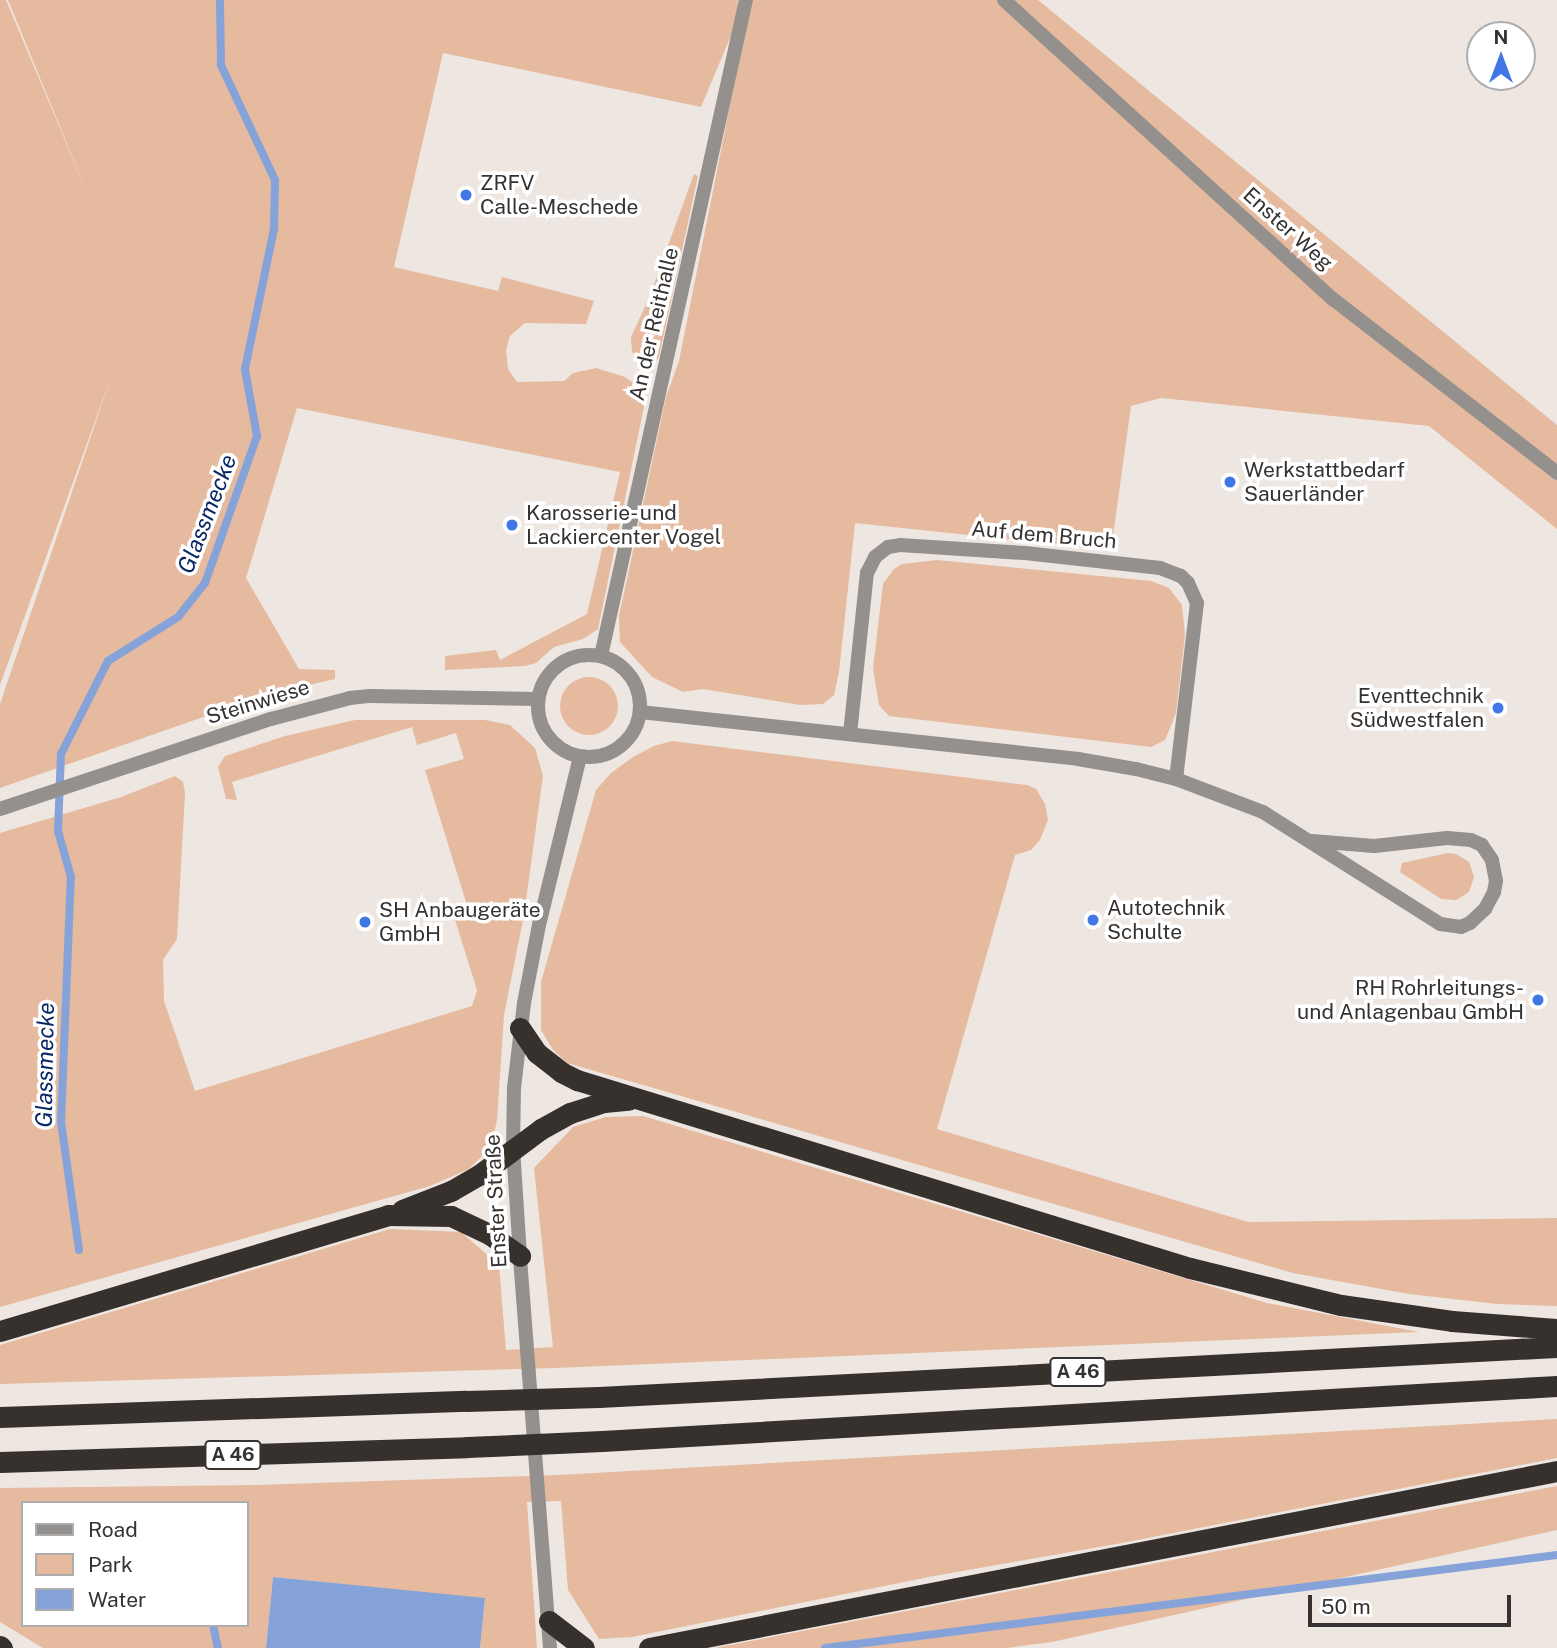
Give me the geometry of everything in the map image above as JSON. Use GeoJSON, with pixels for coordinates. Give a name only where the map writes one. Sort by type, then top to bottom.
{"type":"FeatureCollection","features":[{"type":"Feature","properties":{"kind":"highway"},"geometry":{"type":"LineString","coordinates":[[520,1028],[537,1053],[561,1072],[640,1099],[1163,1260],[1280,1292],[1341,1305],[1452,1321],[1557,1329]]}},
{"type":"Feature","properties":{"kind":"highway"},"geometry":{"type":"LineString","coordinates":[[0,1331],[388,1215],[451,1191],[541,1129],[586,1106],[640,1099]]}},
{"type":"Feature","properties":{"kind":"highway"},"geometry":{"type":"LineString","coordinates":[[388,1215],[451,1216],[489,1234],[520,1256]]}},
{"type":"Feature","properties":{"kind":"highway","name":"A 46"},"geometry":{"type":"LineString","coordinates":[[0,1416],[599,1397],[1557,1347]]}},
{"type":"Feature","properties":{"kind":"highway","name":"A 46"},"geometry":{"type":"LineString","coordinates":[[0,1462],[602,1441],[1557,1386]]}},
{"type":"Feature","properties":{"kind":"highway"},"geometry":{"type":"LineString","coordinates":[[648,1648],[1557,1471]]}},
{"type":"Feature","properties":{"kind":"highway"},"geometry":{"type":"LineString","coordinates":[[549,1621],[584,1648]]}},
{"type":"Feature","properties":{"kind":"street","name":"An der Reithalle"},"geometry":{"type":"LineString","coordinates":[[601,656],[746,0]]}},
{"type":"Feature","properties":{"kind":"street","name":"Enster Weg"},"geometry":{"type":"LineString","coordinates":[[1004,0],[1333,299],[1557,473]]}},
{"type":"Feature","properties":{"kind":"street","name":"Auf dem Bruch"},"geometry":{"type":"LineString","coordinates":[[850,734],[867,573],[875,557],[888,547],[900,545],[1026,553],[1160,568],[1181,576],[1188,583],[1197,603],[1176,779]]}},
{"type":"Feature","properties":{"kind":"street"},"geometry":{"type":"LineString","coordinates":[[578,656],[601,656],[623,668],[633,681],[639,695],[640,712],[627,741],[615,751],[598,757],[580,757],[563,751],[549,739],[540,724],[538,699],[549,673],[563,662],[578,656]]}},
{"type":"Feature","properties":{"kind":"street","name":"Steinwiese"},"geometry":{"type":"LineString","coordinates":[[0,809],[82,784],[271,719],[350,698],[370,695],[538,699]]}},
{"type":"Feature","properties":{"kind":"street"},"geometry":{"type":"LineString","coordinates":[[640,712],[1077,759],[1176,779],[1264,812],[1440,924],[1450,927],[1470,923],[1485,909],[1494,892],[1496,881],[1492,860],[1482,845],[1471,840],[1447,838],[1374,846],[1312,841]]}},
{"type":"Feature","properties":{"kind":"street","name":"Enster Straße"},"geometry":{"type":"LineString","coordinates":[[551,1648],[513,1149],[520,1028],[539,925],[580,757]]}},
{"type":"Feature","properties":{"kind":"green space"},"geometry":{"type":"Polygon","coordinates":[[[0,0],[6,0],[90,200],[8,0],[738,0],[735,26],[701,107],[443,53],[394,267],[498,291],[502,277],[594,301],[586,324],[525,323],[510,336],[506,350],[508,369],[517,382],[564,381],[573,373],[596,368],[625,377],[639,387],[646,397],[598,629],[583,639],[554,647],[536,663],[525,666],[445,670],[445,656],[496,650],[500,660],[587,614],[620,472],[297,408],[246,578],[299,669],[335,670],[335,679],[209,715],[0,788],[0,704],[112,374],[0,685],[0,0]]]}},
{"type":"Feature","properties":{"kind":"green space"},"geometry":{"type":"Polygon","coordinates":[[[751,0],[1038,0],[1557,425],[1557,529],[1429,426],[1161,398],[1131,406],[1111,550],[855,523],[839,672],[834,695],[823,704],[800,705],[703,689],[683,692],[652,677],[620,642],[619,616],[666,397],[679,361],[751,0]]]}},
{"type":"Feature","properties":{"kind":"green space"},"geometry":{"type":"Polygon","coordinates":[[[694,174],[698,176],[659,357],[646,366],[632,352],[631,337],[649,298],[694,174]]]}},
{"type":"Feature","properties":{"kind":"green space"},"geometry":{"type":"Polygon","coordinates":[[[937,560],[1151,581],[1169,588],[1182,605],[1185,635],[1176,713],[1165,740],[1151,747],[889,716],[879,705],[873,669],[883,584],[894,569],[902,564],[937,560]]]}},
{"type":"Feature","properties":{"kind":"green space"},"geometry":{"type":"Polygon","coordinates":[[[589,677],[605,682],[613,690],[618,706],[613,722],[605,730],[589,735],[573,730],[565,722],[560,706],[565,690],[573,682],[589,677]]]}},
{"type":"Feature","properties":{"kind":"green space"},"geometry":{"type":"Polygon","coordinates":[[[355,720],[485,720],[510,725],[535,748],[543,776],[524,915],[504,1015],[497,1120],[491,1147],[469,1169],[430,1186],[0,1307],[0,833],[121,797],[175,776],[183,782],[185,793],[177,939],[163,960],[164,1001],[195,1091],[472,1006],[477,990],[451,907],[466,902],[425,770],[464,759],[456,733],[417,745],[412,727],[232,782],[237,800],[226,799],[218,767],[225,756],[285,736],[355,720]]]}},
{"type":"Feature","properties":{"kind":"green space"},"geometry":{"type":"Polygon","coordinates":[[[672,741],[1027,785],[1036,789],[1045,804],[1048,820],[1040,840],[1031,850],[1015,855],[937,1129],[1248,1222],[1557,1218],[1557,1306],[1497,1304],[1409,1294],[1293,1273],[567,1063],[553,1050],[541,1030],[541,982],[596,790],[611,773],[633,757],[654,746],[672,741]]]}},
{"type":"Feature","properties":{"kind":"green space"},"geometry":{"type":"Polygon","coordinates":[[[1448,853],[1456,854],[1469,862],[1474,877],[1469,892],[1456,900],[1441,899],[1400,872],[1402,863],[1448,853]]]}},
{"type":"Feature","properties":{"kind":"green space"},"geometry":{"type":"Polygon","coordinates":[[[643,1116],[1267,1303],[1419,1332],[555,1368],[0,1384],[0,1345],[390,1229],[461,1232],[499,1265],[506,1350],[553,1347],[534,1168],[573,1127],[606,1117],[643,1116]]]}},
{"type":"Feature","properties":{"kind":"green space"},"geometry":{"type":"Polygon","coordinates":[[[1557,1419],[1557,1458],[1122,1543],[934,1576],[632,1637],[599,1639],[568,1590],[561,1501],[527,1502],[537,1648],[480,1648],[485,1599],[273,1577],[266,1648],[43,1648],[0,1622],[0,1488],[257,1485],[558,1475],[1557,1419]]]}},
{"type":"Feature","properties":{"kind":"green space"},"geometry":{"type":"Polygon","coordinates":[[[1557,1486],[1557,1530],[1052,1642],[1007,1648],[714,1648],[1557,1486]]]}},
{"type":"Feature","properties":{"kind":"water"},"geometry":{"type":"Polygon","coordinates":[[[273,1577],[485,1598],[480,1648],[266,1648],[273,1577]]]}},
{"type":"Feature","properties":{"kind":"waterway","name":"Glassmecke"},"geometry":{"type":"LineString","coordinates":[[79,1250],[61,1122],[71,877],[58,831],[61,754],[108,661],[178,617],[205,583],[257,436],[245,369],[274,229],[275,180],[221,65],[220,0]]}},
{"type":"Feature","properties":{"kind":"waterway"},"geometry":{"type":"LineString","coordinates":[[825,1648],[1557,1555]]}},
{"type":"Feature","properties":{"kind":"waterway","name":"Glassmecke"},"geometry":{"type":"LineString","coordinates":[[213,1627],[218,1648]]}},
{"type":"Feature","properties":{"kind":"place","name":"ZRFV Calle-Meschede"},"geometry":{"type":"Point","coordinates":[466,195]}},
{"type":"Feature","properties":{"kind":"place","name":"Werkstattbedarf Sauerländer"},"geometry":{"type":"Point","coordinates":[1230,482]}},
{"type":"Feature","properties":{"kind":"place","name":"Karosserie- und Lackiercenter Vogel"},"geometry":{"type":"Point","coordinates":[512,525]}},
{"type":"Feature","properties":{"kind":"place","name":"Eventtechnik Südwestfalen"},"geometry":{"type":"Point","coordinates":[1498,708]}},
{"type":"Feature","properties":{"kind":"place","name":"Autotechnik Schulte"},"geometry":{"type":"Point","coordinates":[1093,920]}},
{"type":"Feature","properties":{"kind":"place","name":"SH Anbaugeräte GmbH"},"geometry":{"type":"Point","coordinates":[365,922]}},
{"type":"Feature","properties":{"kind":"place","name":"RH Rohrleitungs- und Anlagenbau GmbH"},"geometry":{"type":"Point","coordinates":[1538,1000]}}]}
